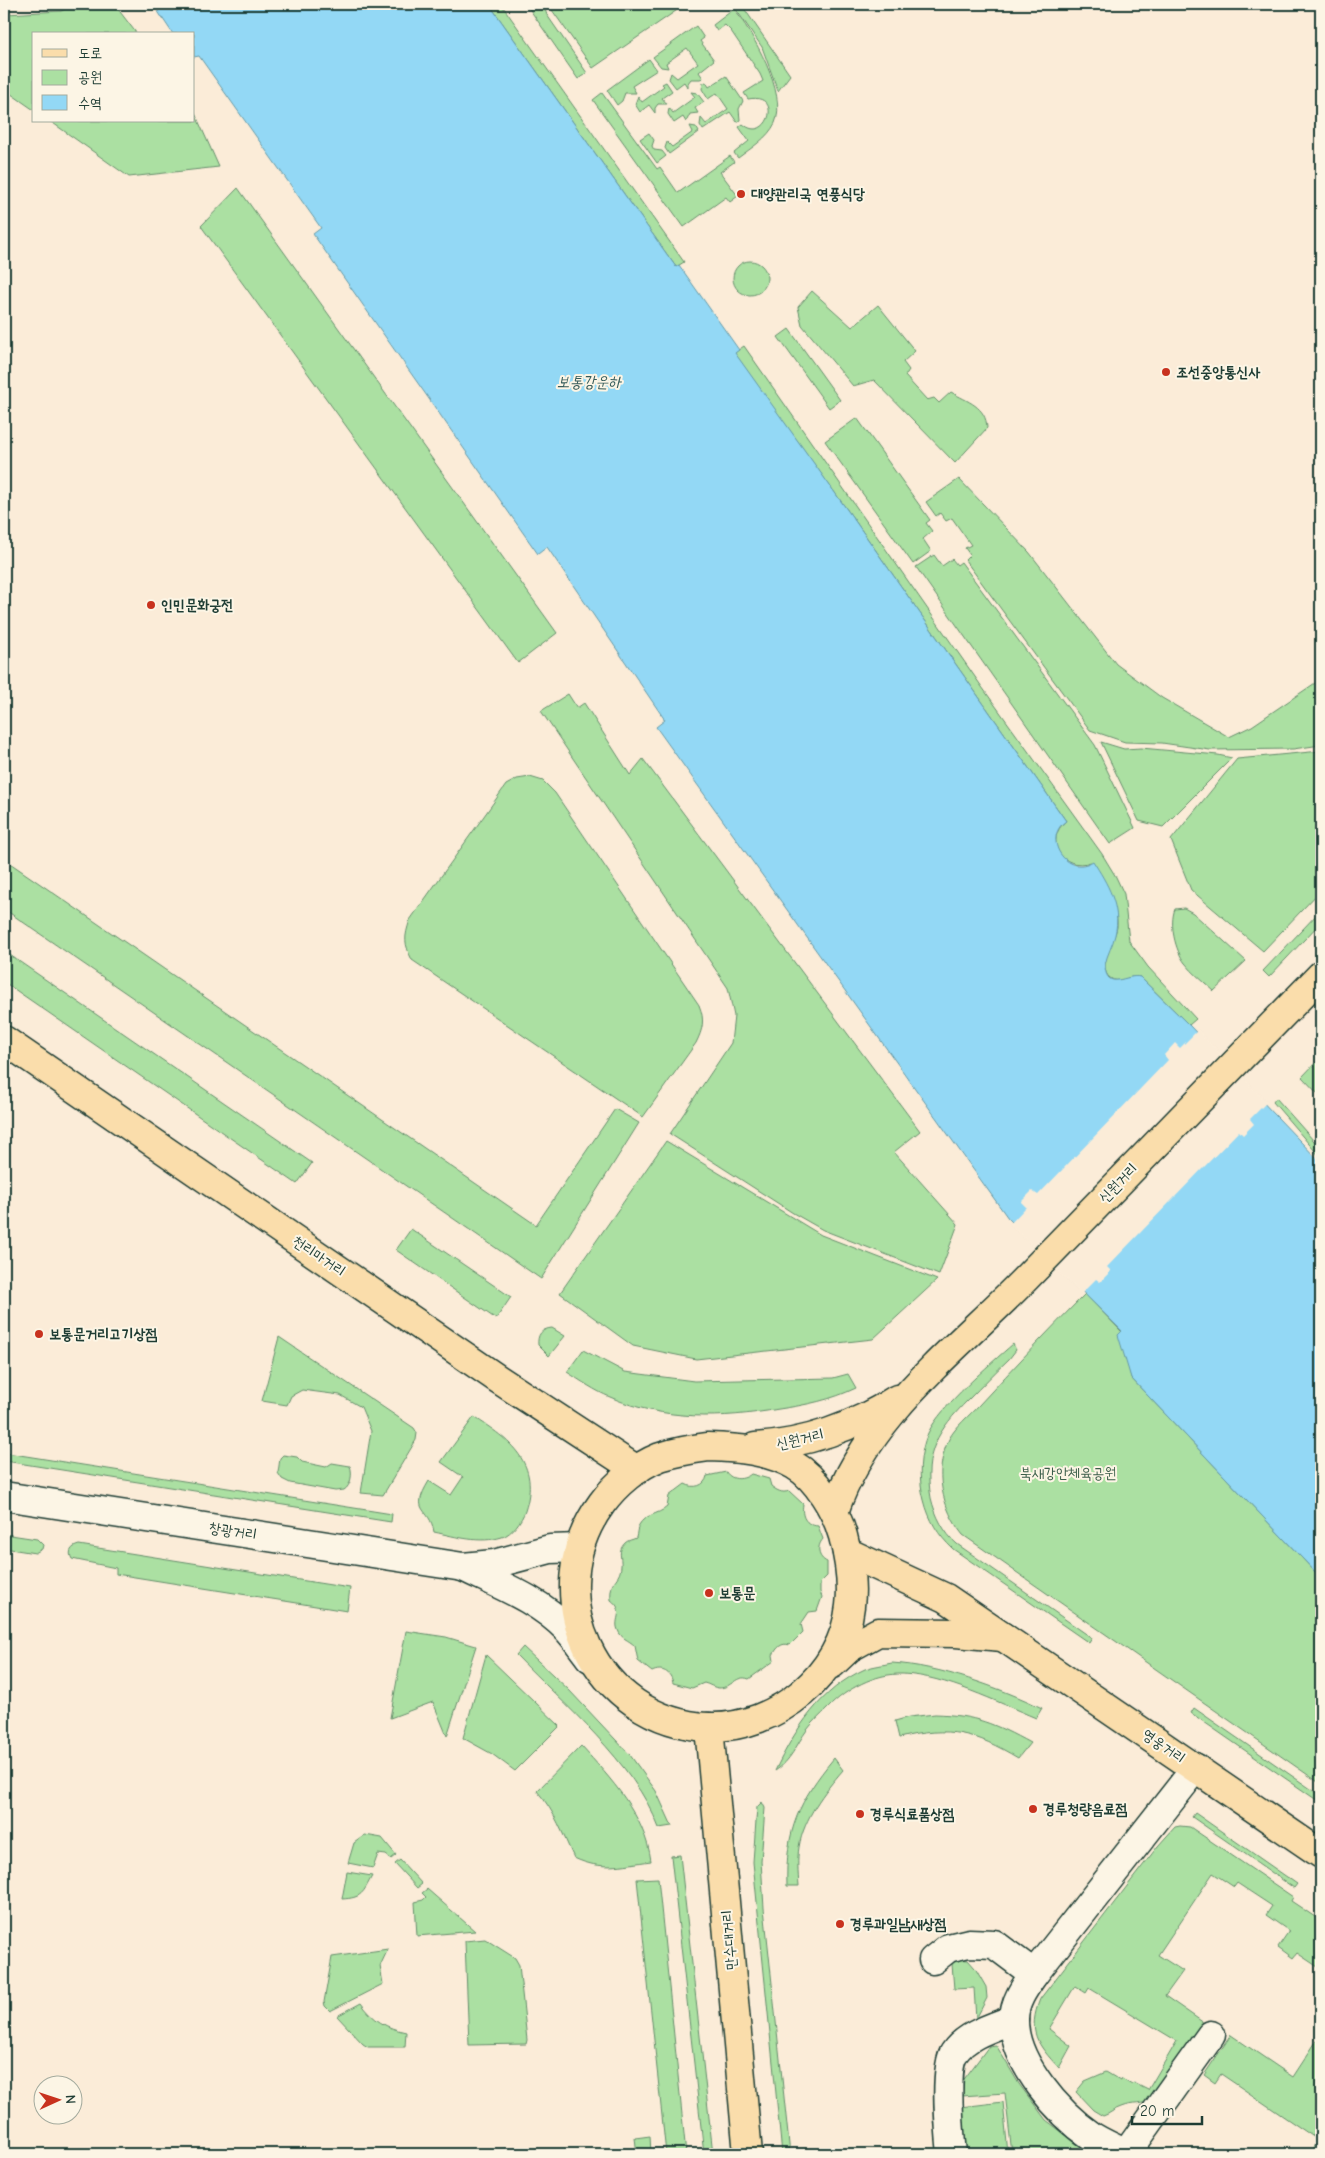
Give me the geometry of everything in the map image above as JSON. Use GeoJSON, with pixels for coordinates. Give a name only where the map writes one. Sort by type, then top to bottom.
{"type":"FeatureCollection","features":[{"type":"Feature","properties":{"kind":"main road","name":"신원거리"},"geometry":{"type":"LineString","coordinates":[[834,1512],[842,1490],[863,1450],[913,1389],[998,1306],[1321,975]]}},
{"type":"Feature","properties":{"kind":"main road","name":"천리마거리"},"geometry":{"type":"LineString","coordinates":[[4,1040],[498,1378],[637,1470]]}},
{"type":"Feature","properties":{"kind":"main road","name":"신원거리"},"geometry":{"type":"LineString","coordinates":[[736,1448],[777,1446],[819,1436],[881,1410],[913,1389]]}},
{"type":"Feature","properties":{"kind":"main road"},"geometry":{"type":"LineString","coordinates":[[813,1683],[831,1661],[843,1635],[850,1608],[851,1580],[847,1552],[834,1512],[817,1486],[796,1466],[768,1454],[736,1448],[683,1450],[659,1458],[637,1470],[611,1491],[591,1518],[579,1548],[574,1570],[573,1593],[576,1615],[582,1636],[592,1657],[605,1676],[626,1696],[651,1712],[679,1723],[709,1727],[732,1726],[755,1720],[777,1711],[796,1699],[813,1683],[849,1648],[878,1632],[956,1634],[1007,1638]]}},
{"type":"Feature","properties":{"kind":"main road","name":"영웅거리"},"geometry":{"type":"LineString","coordinates":[[847,1552],[946,1598],[1321,1854]]}},
{"type":"Feature","properties":{"kind":"main road","name":"만수대거리"},"geometry":{"type":"LineString","coordinates":[[709,1727],[748,2154]]}},
{"type":"Feature","properties":{"kind":"street","name":"창광거리"},"geometry":{"type":"LineString","coordinates":[[4,1496],[463,1567],[494,1564],[550,1549],[579,1548]]}},
{"type":"Feature","properties":{"kind":"street","name":"창광거리"},"geometry":{"type":"LineString","coordinates":[[463,1567],[509,1589],[544,1610],[568,1629],[605,1676]]}},
{"type":"Feature","properties":{"kind":"street"},"geometry":{"type":"LineString","coordinates":[[1196,1768],[1034,1974],[1020,1994],[1014,2019],[1019,2050],[1036,2081],[1060,2108],[1092,2136],[1126,2154],[1211,2034]]}},
{"type":"Feature","properties":{"kind":"street"},"geometry":{"type":"LineString","coordinates":[[933,1960],[948,1948],[968,1943],[994,1944],[1034,1974]]}},
{"type":"Feature","properties":{"kind":"street"},"geometry":{"type":"LineString","coordinates":[[952,2154],[948,2087],[953,2054],[974,2035],[1014,2019]]}},
{"type":"Feature","properties":{"kind":"green space"},"geometry":{"type":"Polygon","coordinates":[[[76,4],[114,4],[135,32],[32,32],[32,109],[4,89],[4,29],[6,14],[61,11],[76,4]]]}},
{"type":"Feature","properties":{"kind":"green space"},"geometry":{"type":"Polygon","coordinates":[[[489,4],[501,4],[684,262],[676,267],[489,4]]]}},
{"type":"Feature","properties":{"kind":"green space"},"geometry":{"type":"Polygon","coordinates":[[[526,4],[543,4],[547,15],[587,73],[578,79],[526,4]]]}},
{"type":"Feature","properties":{"kind":"green space"},"geometry":{"type":"Polygon","coordinates":[[[561,4],[686,4],[593,68],[552,10],[561,4]]]}},
{"type":"Feature","properties":{"kind":"green space"},"geometry":{"type":"Polygon","coordinates":[[[741,4],[790,75],[778,91],[762,47],[735,8],[741,4]]]}},
{"type":"Feature","properties":{"kind":"green space"},"geometry":{"type":"Polygon","coordinates":[[[734,9],[750,32],[766,64],[777,96],[778,111],[775,123],[768,133],[738,158],[734,153],[749,141],[739,127],[743,124],[752,129],[759,128],[765,123],[769,109],[766,103],[759,99],[748,99],[744,93],[763,81],[760,74],[731,31],[725,25],[717,31],[713,25],[734,9]]]}},
{"type":"Feature","properties":{"kind":"green space"},"geometry":{"type":"Polygon","coordinates":[[[696,26],[704,38],[700,41],[714,60],[699,72],[703,78],[691,79],[688,83],[688,88],[684,82],[676,88],[669,79],[671,73],[677,78],[698,63],[687,48],[666,63],[668,68],[661,67],[653,57],[696,26]]]}},
{"type":"Feature","properties":{"kind":"green space"},"geometry":{"type":"Polygon","coordinates":[[[649,59],[657,70],[632,86],[636,93],[625,93],[622,101],[617,105],[607,90],[649,59]]]}},
{"type":"Feature","properties":{"kind":"green space"},"geometry":{"type":"Polygon","coordinates":[[[726,76],[743,101],[739,109],[740,120],[737,122],[730,112],[703,130],[700,125],[701,118],[706,124],[728,109],[717,93],[708,99],[702,89],[703,83],[706,82],[709,87],[726,76]]]}},
{"type":"Feature","properties":{"kind":"green space"},"geometry":{"type":"Polygon","coordinates":[[[666,82],[672,91],[662,98],[667,104],[658,104],[655,108],[655,113],[649,105],[640,112],[635,104],[638,96],[642,102],[664,86],[662,84],[666,82]]]}},
{"type":"Feature","properties":{"kind":"green space"},"geometry":{"type":"Polygon","coordinates":[[[691,92],[697,93],[704,102],[695,108],[698,113],[690,114],[686,122],[683,117],[674,123],[668,114],[669,108],[673,113],[695,97],[691,92]]]}},
{"type":"Feature","properties":{"kind":"green space"},"geometry":{"type":"Polygon","coordinates":[[[602,93],[657,169],[660,167],[678,193],[730,156],[734,162],[720,172],[738,196],[730,202],[726,197],[684,227],[593,100],[602,93]]]}},
{"type":"Feature","properties":{"kind":"green space"},"geometry":{"type":"Polygon","coordinates":[[[195,113],[219,167],[129,177],[51,122],[195,122],[195,113]]]}},
{"type":"Feature","properties":{"kind":"green space"},"geometry":{"type":"Polygon","coordinates":[[[690,126],[696,127],[699,132],[669,154],[665,148],[667,142],[672,147],[693,132],[690,126]]]}},
{"type":"Feature","properties":{"kind":"green space"},"geometry":{"type":"Polygon","coordinates":[[[649,133],[654,140],[652,146],[654,150],[662,151],[666,156],[657,163],[640,139],[649,133]]]}},
{"type":"Feature","properties":{"kind":"green space"},"geometry":{"type":"Polygon","coordinates":[[[238,188],[557,633],[518,663],[201,226],[238,188]]]}},
{"type":"Feature","properties":{"kind":"green space"},"geometry":{"type":"Polygon","coordinates":[[[750,261],[762,266],[767,278],[762,290],[750,295],[738,290],[733,278],[738,266],[750,261]]]}},
{"type":"Feature","properties":{"kind":"green space"},"geometry":{"type":"Polygon","coordinates":[[[812,291],[852,327],[878,305],[915,351],[903,362],[909,370],[905,376],[927,400],[934,398],[939,403],[951,392],[970,402],[980,410],[986,421],[987,428],[955,463],[874,380],[853,386],[802,325],[798,307],[812,291]]]}},
{"type":"Feature","properties":{"kind":"green space"},"geometry":{"type":"Polygon","coordinates":[[[789,329],[840,400],[829,408],[778,337],[789,329]]]}},
{"type":"Feature","properties":{"kind":"green space"},"geometry":{"type":"Polygon","coordinates":[[[744,346],[982,687],[1102,854],[1124,894],[1129,941],[1148,967],[1196,1019],[1189,1025],[1140,977],[1113,980],[1106,973],[1106,960],[1116,933],[1117,919],[1108,893],[1091,862],[1081,864],[1072,862],[1064,858],[1059,852],[1056,845],[1056,837],[1059,829],[1066,821],[853,518],[734,353],[744,346]]]}},
{"type":"Feature","properties":{"kind":"green space"},"geometry":{"type":"Polygon","coordinates":[[[857,418],[930,520],[926,523],[932,531],[923,539],[931,551],[913,564],[825,441],[857,418]]]}},
{"type":"Feature","properties":{"kind":"green space"},"geometry":{"type":"Polygon","coordinates":[[[959,479],[1029,552],[1116,664],[1162,698],[1229,737],[1252,726],[1321,679],[1321,745],[1293,749],[1210,750],[1162,743],[1125,742],[1090,730],[965,560],[970,555],[965,548],[971,545],[952,518],[946,521],[940,513],[936,516],[926,502],[959,479]]]}},
{"type":"Feature","properties":{"kind":"green space"},"geometry":{"type":"Polygon","coordinates":[[[934,555],[942,566],[952,559],[957,565],[961,562],[1095,745],[1135,828],[1110,844],[916,567],[934,555]]]}},
{"type":"Feature","properties":{"kind":"green space"},"geometry":{"type":"Polygon","coordinates":[[[568,694],[577,708],[584,703],[630,775],[643,759],[920,1131],[894,1152],[958,1224],[939,1275],[823,1230],[793,1213],[670,1134],[731,1043],[734,1016],[728,988],[541,711],[568,694]]]}},
{"type":"Feature","properties":{"kind":"green space"},"geometry":{"type":"Polygon","coordinates":[[[1101,742],[1124,749],[1141,748],[1232,758],[1163,827],[1139,821],[1101,742]]]}},
{"type":"Feature","properties":{"kind":"green space"},"geometry":{"type":"Polygon","coordinates":[[[1321,751],[1321,890],[1263,951],[1191,890],[1171,840],[1237,759],[1321,751]]]}},
{"type":"Feature","properties":{"kind":"green space"},"geometry":{"type":"Polygon","coordinates":[[[530,777],[543,781],[555,793],[701,1010],[702,1024],[696,1043],[643,1117],[412,960],[407,949],[406,936],[410,920],[506,785],[517,779],[530,777]]]}},
{"type":"Feature","properties":{"kind":"green space"},"geometry":{"type":"Polygon","coordinates":[[[4,859],[536,1225],[615,1109],[639,1123],[541,1279],[4,909],[4,859]]]}},
{"type":"Feature","properties":{"kind":"green space"},"geometry":{"type":"Polygon","coordinates":[[[1184,908],[1193,913],[1246,961],[1214,991],[1188,967],[1178,951],[1174,937],[1173,915],[1175,909],[1184,908]]]}},
{"type":"Feature","properties":{"kind":"green space"},"geometry":{"type":"Polygon","coordinates":[[[1321,910],[1321,922],[1269,977],[1263,971],[1321,910]]]}},
{"type":"Feature","properties":{"kind":"green space"},"geometry":{"type":"Polygon","coordinates":[[[4,951],[312,1163],[297,1184],[4,982],[4,951]]]}},
{"type":"Feature","properties":{"kind":"green space"},"geometry":{"type":"Polygon","coordinates":[[[1321,1057],[1321,1097],[1302,1077],[1321,1057]]]}},
{"type":"Feature","properties":{"kind":"green space"},"geometry":{"type":"Polygon","coordinates":[[[1276,1098],[1321,1149],[1321,1158],[1273,1102],[1276,1098]]]}},
{"type":"Feature","properties":{"kind":"green space"},"geometry":{"type":"Polygon","coordinates":[[[666,1141],[821,1235],[937,1280],[873,1339],[696,1359],[633,1346],[560,1293],[666,1141]]]}},
{"type":"Feature","properties":{"kind":"green space"},"geometry":{"type":"Polygon","coordinates":[[[411,1229],[511,1297],[496,1319],[396,1250],[411,1229]]]}},
{"type":"Feature","properties":{"kind":"green space","name":"북새강안체육공원"},"geometry":{"type":"Polygon","coordinates":[[[1085,1294],[1122,1332],[1131,1378],[1321,1578],[1321,1784],[963,1535],[950,1514],[945,1502],[941,1477],[941,1464],[949,1439],[959,1426],[1085,1294]]]}},
{"type":"Feature","properties":{"kind":"green space"},"geometry":{"type":"Polygon","coordinates":[[[552,1328],[565,1336],[549,1356],[538,1345],[538,1341],[542,1331],[552,1328]]]}},
{"type":"Feature","properties":{"kind":"green space"},"geometry":{"type":"Polygon","coordinates":[[[279,1337],[414,1428],[417,1433],[416,1440],[383,1495],[361,1493],[371,1431],[361,1407],[340,1395],[302,1390],[291,1396],[287,1405],[262,1401],[279,1337]]]}},
{"type":"Feature","properties":{"kind":"green space"},"geometry":{"type":"Polygon","coordinates":[[[1013,1344],[1016,1350],[1009,1359],[957,1411],[935,1443],[929,1468],[931,1498],[941,1523],[948,1535],[957,1544],[1092,1638],[1089,1643],[953,1549],[935,1527],[924,1500],[920,1466],[925,1441],[934,1422],[979,1374],[1013,1344]]]}},
{"type":"Feature","properties":{"kind":"green space"},"geometry":{"type":"Polygon","coordinates":[[[583,1350],[625,1372],[694,1381],[833,1378],[848,1374],[856,1388],[818,1402],[758,1412],[715,1416],[672,1414],[630,1405],[610,1397],[593,1389],[567,1372],[583,1350]]]}},
{"type":"Feature","properties":{"kind":"green space"},"geometry":{"type":"Polygon","coordinates":[[[474,1417],[510,1444],[525,1466],[529,1479],[529,1494],[522,1518],[509,1533],[494,1539],[468,1539],[434,1532],[432,1524],[421,1505],[423,1492],[429,1481],[451,1495],[463,1477],[441,1462],[474,1417]]]}},
{"type":"Feature","properties":{"kind":"green space"},"geometry":{"type":"Polygon","coordinates":[[[7,1453],[392,1514],[391,1522],[5,1461],[7,1453]]]}},
{"type":"Feature","properties":{"kind":"green space"},"geometry":{"type":"Polygon","coordinates":[[[283,1455],[297,1457],[302,1462],[326,1467],[332,1463],[350,1466],[350,1482],[344,1490],[335,1491],[290,1483],[282,1479],[278,1473],[280,1458],[283,1455]]]}},
{"type":"Feature","properties":{"kind":"green space"},"geometry":{"type":"Polygon","coordinates":[[[726,1472],[735,1478],[742,1478],[751,1474],[769,1479],[771,1486],[782,1492],[789,1491],[803,1504],[803,1516],[810,1524],[818,1526],[823,1539],[819,1545],[819,1552],[827,1562],[827,1576],[820,1583],[822,1597],[817,1611],[809,1612],[801,1624],[803,1632],[790,1645],[784,1644],[778,1648],[773,1655],[774,1661],[749,1679],[741,1678],[727,1686],[717,1688],[704,1683],[692,1688],[673,1683],[668,1673],[663,1670],[652,1672],[638,1661],[635,1646],[619,1633],[617,1626],[618,1608],[611,1600],[611,1593],[613,1584],[620,1571],[621,1549],[626,1542],[636,1538],[642,1521],[667,1507],[669,1496],[685,1484],[699,1486],[707,1476],[726,1472]]]}},
{"type":"Feature","properties":{"kind":"green space"},"geometry":{"type":"Polygon","coordinates":[[[4,1534],[37,1539],[43,1545],[42,1549],[35,1553],[4,1548],[4,1534]]]}},
{"type":"Feature","properties":{"kind":"green space"},"geometry":{"type":"Polygon","coordinates":[[[79,1545],[350,1588],[347,1611],[116,1574],[116,1568],[72,1559],[71,1550],[79,1545]]]}},
{"type":"Feature","properties":{"kind":"green space"},"geometry":{"type":"Polygon","coordinates":[[[406,1631],[446,1637],[476,1646],[447,1736],[433,1702],[390,1718],[406,1631]]]}},
{"type":"Feature","properties":{"kind":"green space"},"geometry":{"type":"Polygon","coordinates":[[[523,1647],[569,1690],[630,1755],[656,1791],[672,1826],[659,1828],[648,1804],[616,1758],[516,1655],[523,1647]]]}},
{"type":"Feature","properties":{"kind":"green space"},"geometry":{"type":"Polygon","coordinates":[[[486,1655],[560,1726],[515,1771],[492,1754],[463,1738],[486,1655]]]}},
{"type":"Feature","properties":{"kind":"green space"},"geometry":{"type":"Polygon","coordinates":[[[892,1663],[929,1668],[969,1679],[1042,1708],[1036,1718],[971,1691],[936,1679],[903,1674],[882,1676],[852,1689],[835,1701],[809,1727],[789,1758],[775,1771],[791,1740],[811,1712],[835,1687],[865,1669],[892,1663]]]}},
{"type":"Feature","properties":{"kind":"green space"},"geometry":{"type":"Polygon","coordinates":[[[1194,1708],[1321,1796],[1321,1803],[1191,1713],[1194,1708]]]}},
{"type":"Feature","properties":{"kind":"green space"},"geometry":{"type":"Polygon","coordinates":[[[935,1714],[962,1716],[984,1722],[1030,1743],[1018,1758],[989,1742],[961,1734],[933,1732],[899,1738],[895,1721],[909,1717],[935,1714]]]}},
{"type":"Feature","properties":{"kind":"green space"},"geometry":{"type":"Polygon","coordinates":[[[581,1746],[604,1771],[634,1813],[648,1844],[651,1861],[603,1866],[574,1858],[554,1815],[537,1791],[581,1746]]]}},
{"type":"Feature","properties":{"kind":"green space"},"geometry":{"type":"Polygon","coordinates":[[[834,1758],[843,1770],[822,1796],[805,1826],[798,1852],[799,1886],[787,1886],[789,1849],[797,1817],[803,1802],[834,1758]]]}},
{"type":"Feature","properties":{"kind":"green space"},"geometry":{"type":"Polygon","coordinates":[[[762,1802],[765,1808],[761,1861],[764,1908],[790,2154],[782,2154],[753,1862],[757,1807],[762,1802]]]}},
{"type":"Feature","properties":{"kind":"green space"},"geometry":{"type":"Polygon","coordinates":[[[1195,1813],[1297,1884],[1294,1888],[1192,1817],[1195,1813]]]}},
{"type":"Feature","properties":{"kind":"green space"},"geometry":{"type":"Polygon","coordinates":[[[1175,1827],[1190,1827],[1293,1897],[1291,1901],[1321,1921],[1321,1969],[1297,1953],[1293,1958],[1278,1947],[1289,1931],[1266,1915],[1272,1906],[1237,1883],[1234,1887],[1213,1873],[1158,1955],[1183,1971],[1165,1996],[1204,2023],[1153,2099],[1119,2108],[1103,2116],[1093,2110],[1076,2092],[1085,2081],[1106,2072],[1121,2081],[1122,2079],[1132,2085],[1134,2083],[1148,2090],[1177,2041],[1089,1988],[1086,1993],[1075,1986],[1049,2029],[1071,2046],[1059,2068],[1045,2052],[1036,2037],[1034,2020],[1036,2010],[1040,1999],[1158,1846],[1175,1827]]]}},
{"type":"Feature","properties":{"kind":"green space"},"geometry":{"type":"Polygon","coordinates":[[[365,1835],[382,1838],[396,1855],[391,1859],[386,1855],[378,1854],[373,1868],[348,1863],[354,1843],[365,1835]]]}},
{"type":"Feature","properties":{"kind":"green space"},"geometry":{"type":"Polygon","coordinates":[[[680,1855],[713,2154],[704,2154],[671,1856],[680,1855]]]}},
{"type":"Feature","properties":{"kind":"green space"},"geometry":{"type":"Polygon","coordinates":[[[400,1860],[422,1884],[417,1888],[395,1864],[400,1860]]]}},
{"type":"Feature","properties":{"kind":"green space"},"geometry":{"type":"Polygon","coordinates":[[[347,1872],[372,1876],[361,1894],[342,1899],[347,1872]]]}},
{"type":"Feature","properties":{"kind":"green space"},"geometry":{"type":"Polygon","coordinates":[[[658,1878],[686,2154],[666,2154],[637,1879],[658,1878]]]}},
{"type":"Feature","properties":{"kind":"green space"},"geometry":{"type":"Polygon","coordinates":[[[427,1889],[475,1931],[417,1936],[415,1902],[426,1897],[422,1893],[427,1889]]]}},
{"type":"Feature","properties":{"kind":"green space"},"geometry":{"type":"Polygon","coordinates":[[[485,1939],[515,1958],[519,1965],[526,2044],[469,2045],[465,1941],[485,1939]]]}},
{"type":"Feature","properties":{"kind":"green space"},"geometry":{"type":"Polygon","coordinates":[[[388,1949],[380,1966],[383,1984],[330,2011],[325,2006],[324,2002],[332,1957],[388,1949]]]}},
{"type":"Feature","properties":{"kind":"green space"},"geometry":{"type":"Polygon","coordinates":[[[958,1959],[968,1960],[986,1987],[987,1998],[976,2019],[974,1988],[954,1989],[952,1964],[958,1959]]]}},
{"type":"Feature","properties":{"kind":"green space"},"geometry":{"type":"Polygon","coordinates":[[[361,2003],[370,2014],[381,2022],[406,2032],[405,2047],[368,2047],[363,2044],[337,2016],[361,2003]]]}},
{"type":"Feature","properties":{"kind":"green space"},"geometry":{"type":"Polygon","coordinates":[[[1321,2034],[1321,2154],[1309,2154],[1318,2140],[1221,2074],[1215,2083],[1204,2075],[1231,2035],[1293,2077],[1321,2034]]]}},
{"type":"Feature","properties":{"kind":"green space"},"geometry":{"type":"Polygon","coordinates":[[[996,2045],[1019,2084],[1046,2120],[1091,2154],[1012,2154],[1005,2093],[962,2096],[959,2086],[989,2046],[996,2045]]]}},
{"type":"Feature","properties":{"kind":"green space"},"geometry":{"type":"Polygon","coordinates":[[[1003,2102],[1008,2154],[966,2154],[961,2107],[1003,2102]]]}},
{"type":"Feature","properties":{"kind":"green space"},"geometry":{"type":"Polygon","coordinates":[[[650,2136],[651,2154],[637,2154],[635,2138],[650,2136]]]}},
{"type":"Feature","properties":{"kind":"water","name":"보통강운하"},"geometry":{"type":"Polygon","coordinates":[[[153,4],[489,4],[676,267],[679,265],[739,350],[735,353],[1066,821],[1059,828],[1056,837],[1060,854],[1074,864],[1083,865],[1093,861],[1108,887],[1115,905],[1117,925],[1105,965],[1109,978],[1118,980],[1135,976],[1140,977],[1189,1025],[1321,1163],[1321,1578],[1131,1378],[1118,1335],[1122,1331],[1008,1218],[656,727],[665,720],[547,547],[538,554],[313,234],[321,228],[199,56],[195,57],[195,32],[172,32],[153,4]]]}},
{"type":"Feature","properties":{"kind":"pier"},"geometry":{"type":"Polygon","coordinates":[[[1198,1030],[1267,1102],[1250,1119],[1254,1124],[1243,1135],[1239,1131],[1107,1267],[1111,1271],[1100,1282],[1096,1279],[1081,1294],[1010,1224],[1026,1207],[1021,1202],[1032,1191],[1038,1195],[1168,1060],[1164,1055],[1175,1043],[1180,1048],[1198,1030]]]}},
{"type":"Feature","properties":{"kind":"place","name":"대양관리국 연풍식당"},"geometry":{"type":"Point","coordinates":[741,194]}},
{"type":"Feature","properties":{"kind":"place","name":"조선중앙통신사"},"geometry":{"type":"Point","coordinates":[1166,372]}},
{"type":"Feature","properties":{"kind":"place","name":"인민문화궁전"},"geometry":{"type":"Point","coordinates":[151,605]}},
{"type":"Feature","properties":{"kind":"place","name":"보통문거리고기상점"},"geometry":{"type":"Point","coordinates":[39,1334]}},
{"type":"Feature","properties":{"kind":"place","name":"보통문"},"geometry":{"type":"Point","coordinates":[709,1593]}},
{"type":"Feature","properties":{"kind":"place","name":"경루청량음료점"},"geometry":{"type":"Point","coordinates":[1033,1809]}},
{"type":"Feature","properties":{"kind":"place","name":"경루식료품상점"},"geometry":{"type":"Point","coordinates":[860,1814]}},
{"type":"Feature","properties":{"kind":"place","name":"경루과일남새상점"},"geometry":{"type":"Point","coordinates":[840,1924]}}]}
